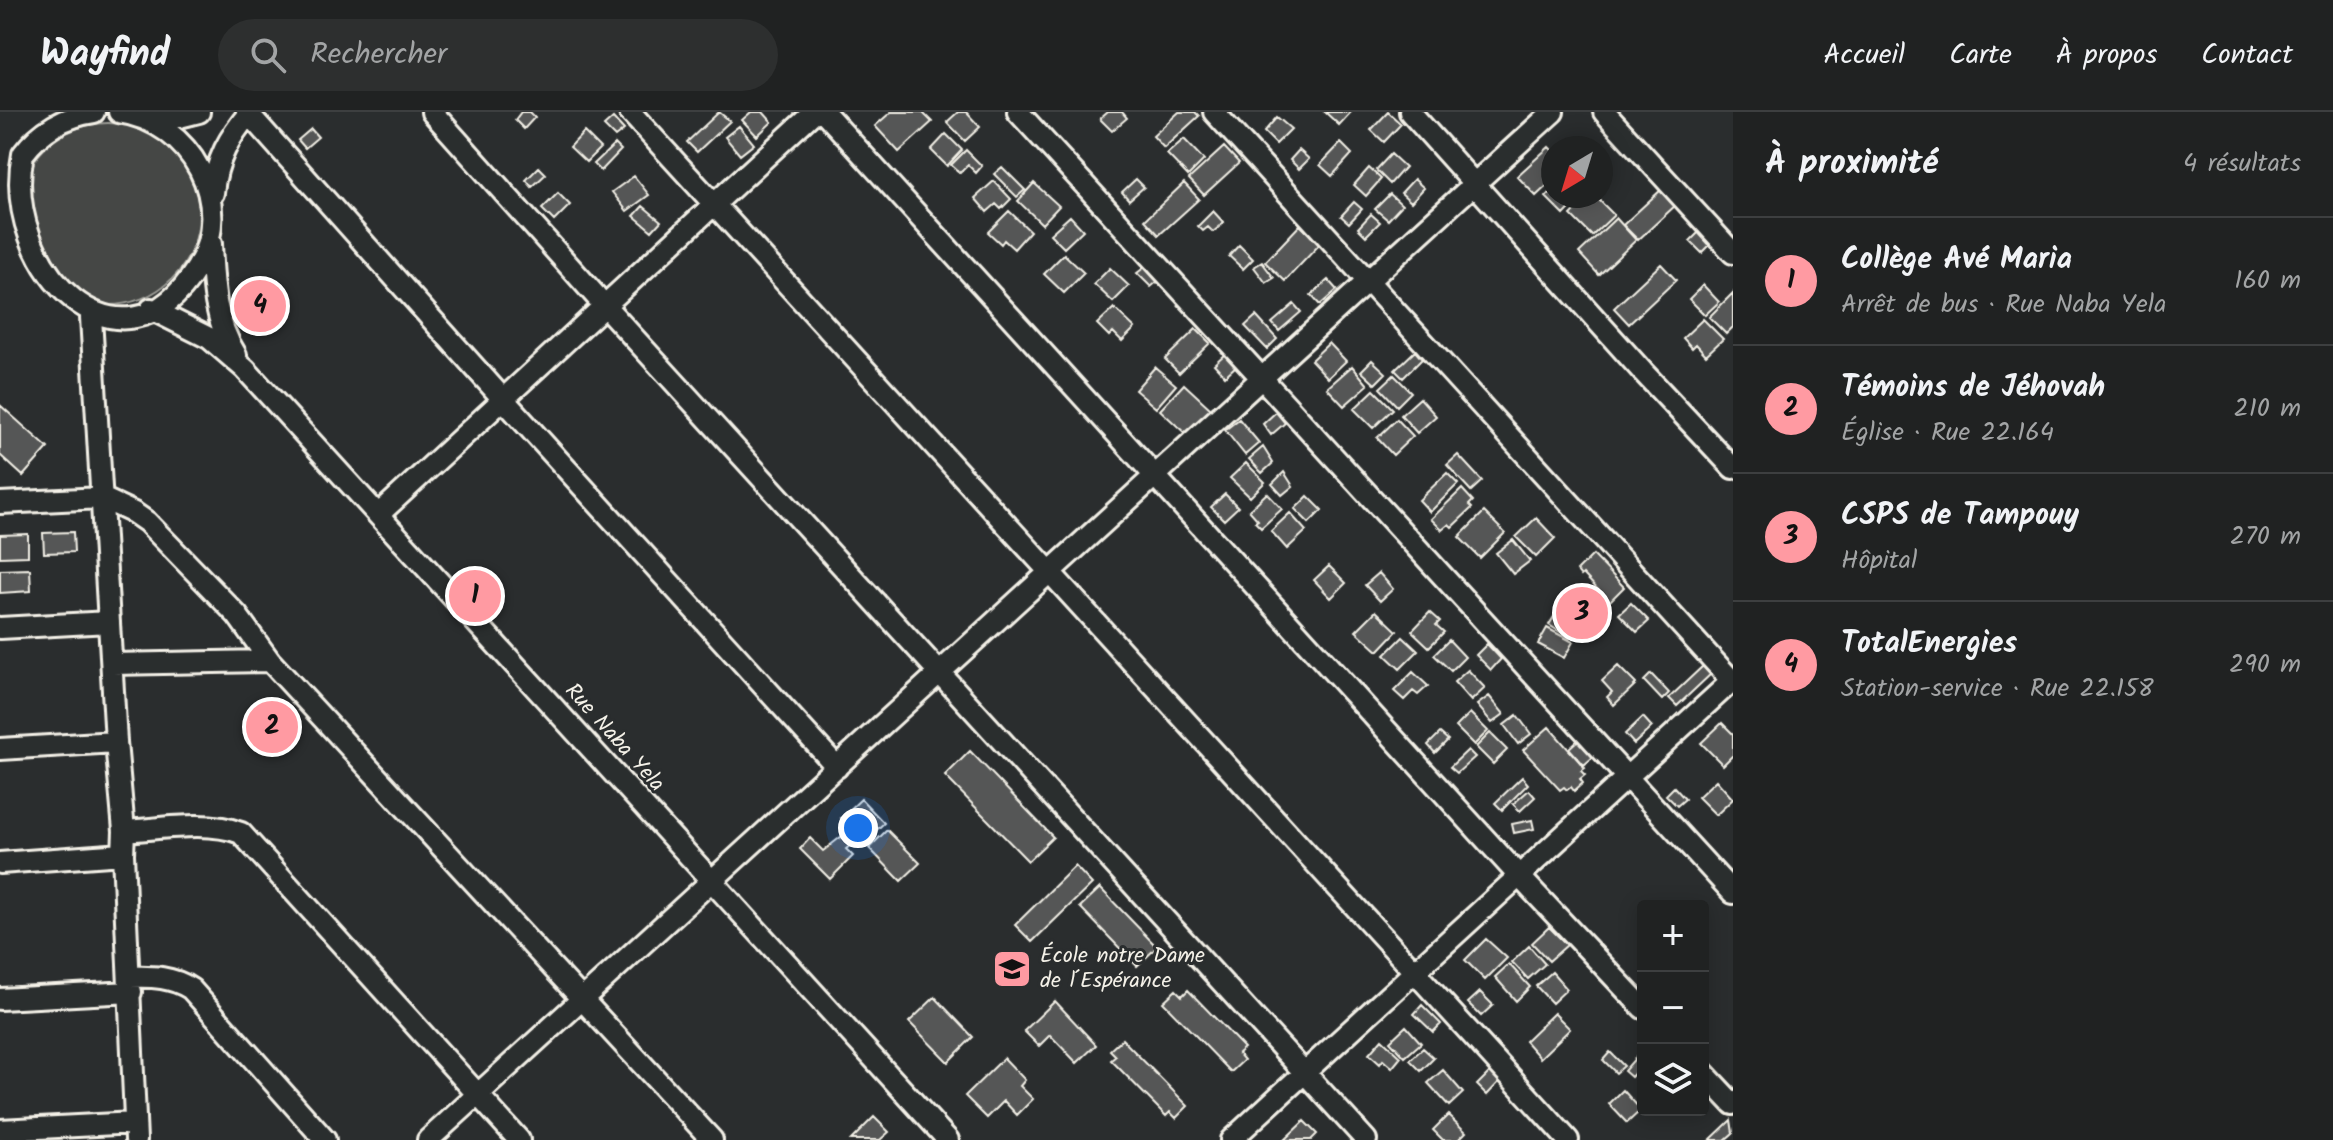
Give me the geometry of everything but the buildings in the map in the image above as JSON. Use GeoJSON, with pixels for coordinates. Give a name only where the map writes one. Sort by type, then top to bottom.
{"type":"FeatureCollection","features":[{"type":"Feature","properties":{"kind":"street"},"geometry":{"type":"LineString","coordinates":[[0,179],[34,141],[53,126],[94,112]]}},
{"type":"Feature","properties":{"kind":"street"},"geometry":{"type":"LineString","coordinates":[[128,114],[179,117],[199,112]]}},
{"type":"Feature","properties":{"kind":"street"},"geometry":{"type":"LineString","coordinates":[[432,112],[604,305],[1366,1140]]}},
{"type":"Feature","properties":{"kind":"street"},"geometry":{"type":"LineString","coordinates":[[630,112],[1568,1140]]}},
{"type":"Feature","properties":{"kind":"street"},"geometry":{"type":"LineString","coordinates":[[378,515],[814,112]]}},
{"type":"Feature","properties":{"kind":"street"},"geometry":{"type":"LineString","coordinates":[[824,112],[1637,1002]]}},
{"type":"Feature","properties":{"kind":"street"},"geometry":{"type":"LineString","coordinates":[[1018,112],[1733,893]]}},
{"type":"Feature","properties":{"kind":"street"},"geometry":{"type":"LineString","coordinates":[[1214,112],[1733,681],[1231,1140]]}},
{"type":"Feature","properties":{"kind":"street"},"geometry":{"type":"LineString","coordinates":[[1410,112],[1733,468]]}},
{"type":"Feature","properties":{"kind":"street"},"geometry":{"type":"LineString","coordinates":[[428,1140],[1553,112]]}},
{"type":"Feature","properties":{"kind":"street"},"geometry":{"type":"LineString","coordinates":[[1604,112],[1733,253]]}},
{"type":"Feature","properties":{"kind":"street"},"geometry":{"type":"LineString","coordinates":[[43,296],[66,310],[91,317],[116,318],[151,309],[174,295],[192,276],[205,252],[219,158],[248,113],[837,767]]}},
{"type":"Feature","properties":{"kind":"street"},"geometry":{"type":"LineString","coordinates":[[128,114],[159,125],[188,150],[202,172],[211,218],[214,295],[218,317],[227,341],[245,369]]}},
{"type":"Feature","properties":{"kind":"street"},"geometry":{"type":"LineString","coordinates":[[4,212],[8,185],[19,160]]}},
{"type":"Feature","properties":{"kind":"street"},"geometry":{"type":"LineString","coordinates":[[151,309],[209,338],[245,369]]}},
{"type":"Feature","properties":{"kind":"street"},"geometry":{"type":"LineString","coordinates":[[0,1130],[136,1132],[124,831],[91,317]]}},
{"type":"Feature","properties":{"kind":"street","name":"Rue Naba Yela"},"geometry":{"type":"LineString","coordinates":[[245,369],[948,1140]]}},
{"type":"Feature","properties":{"kind":"street"},"geometry":{"type":"LineString","coordinates":[[0,503],[102,498],[147,522],[237,615],[270,661],[712,1140]]}},
{"type":"Feature","properties":{"kind":"street"},"geometry":{"type":"LineString","coordinates":[[0,628],[109,622]]}},
{"type":"Feature","properties":{"kind":"street"},"geometry":{"type":"LineString","coordinates":[[112,664],[270,661]]}},
{"type":"Feature","properties":{"kind":"street"},"geometry":{"type":"LineString","coordinates":[[0,749],[116,742]]}},
{"type":"Feature","properties":{"kind":"street"},"geometry":{"type":"LineString","coordinates":[[124,831],[201,827],[231,829],[241,833],[519,1140]]}},
{"type":"Feature","properties":{"kind":"street"},"geometry":{"type":"LineString","coordinates":[[0,863],[123,854]]}},
{"type":"Feature","properties":{"kind":"street"},"geometry":{"type":"LineString","coordinates":[[0,999],[131,985],[148,976],[179,981],[191,989],[325,1140]]}},
{"type":"Feature","properties":{"kind":"street"},"geometry":{"type":"LineString","coordinates":[[1709,1078],[1733,1104]]}},
{"type":"Feature","properties":{"kind":"shaded area"},"geometry":{"type":"Polygon","coordinates":[[[108,123],[143,130],[159,138],[172,150],[184,163],[192,179],[199,214],[192,249],[184,265],[172,278],[159,290],[143,298],[108,305],[73,298],[57,290],[44,278],[32,265],[24,249],[17,214],[24,179],[32,163],[44,150],[57,138],[73,130],[108,123]]]}},
{"type":"Feature","properties":{"kind":"place","name":"TotalEnergies"},"geometry":{"type":"Point","coordinates":[260,306]}},
{"type":"Feature","properties":{"kind":"place","name":"Collège Avé Maria"},"geometry":{"type":"Point","coordinates":[475,596]}},
{"type":"Feature","properties":{"kind":"place","name":"CSPS de Tampouy"},"geometry":{"type":"Point","coordinates":[1582,613]}},
{"type":"Feature","properties":{"kind":"place","name":"Témoins de Jéhovah"},"geometry":{"type":"Point","coordinates":[272,727]}},
{"type":"Feature","properties":{"kind":"place","name":"École notre Dame de l´Espérance"},"geometry":{"type":"Point","coordinates":[1012,969]}}]}
